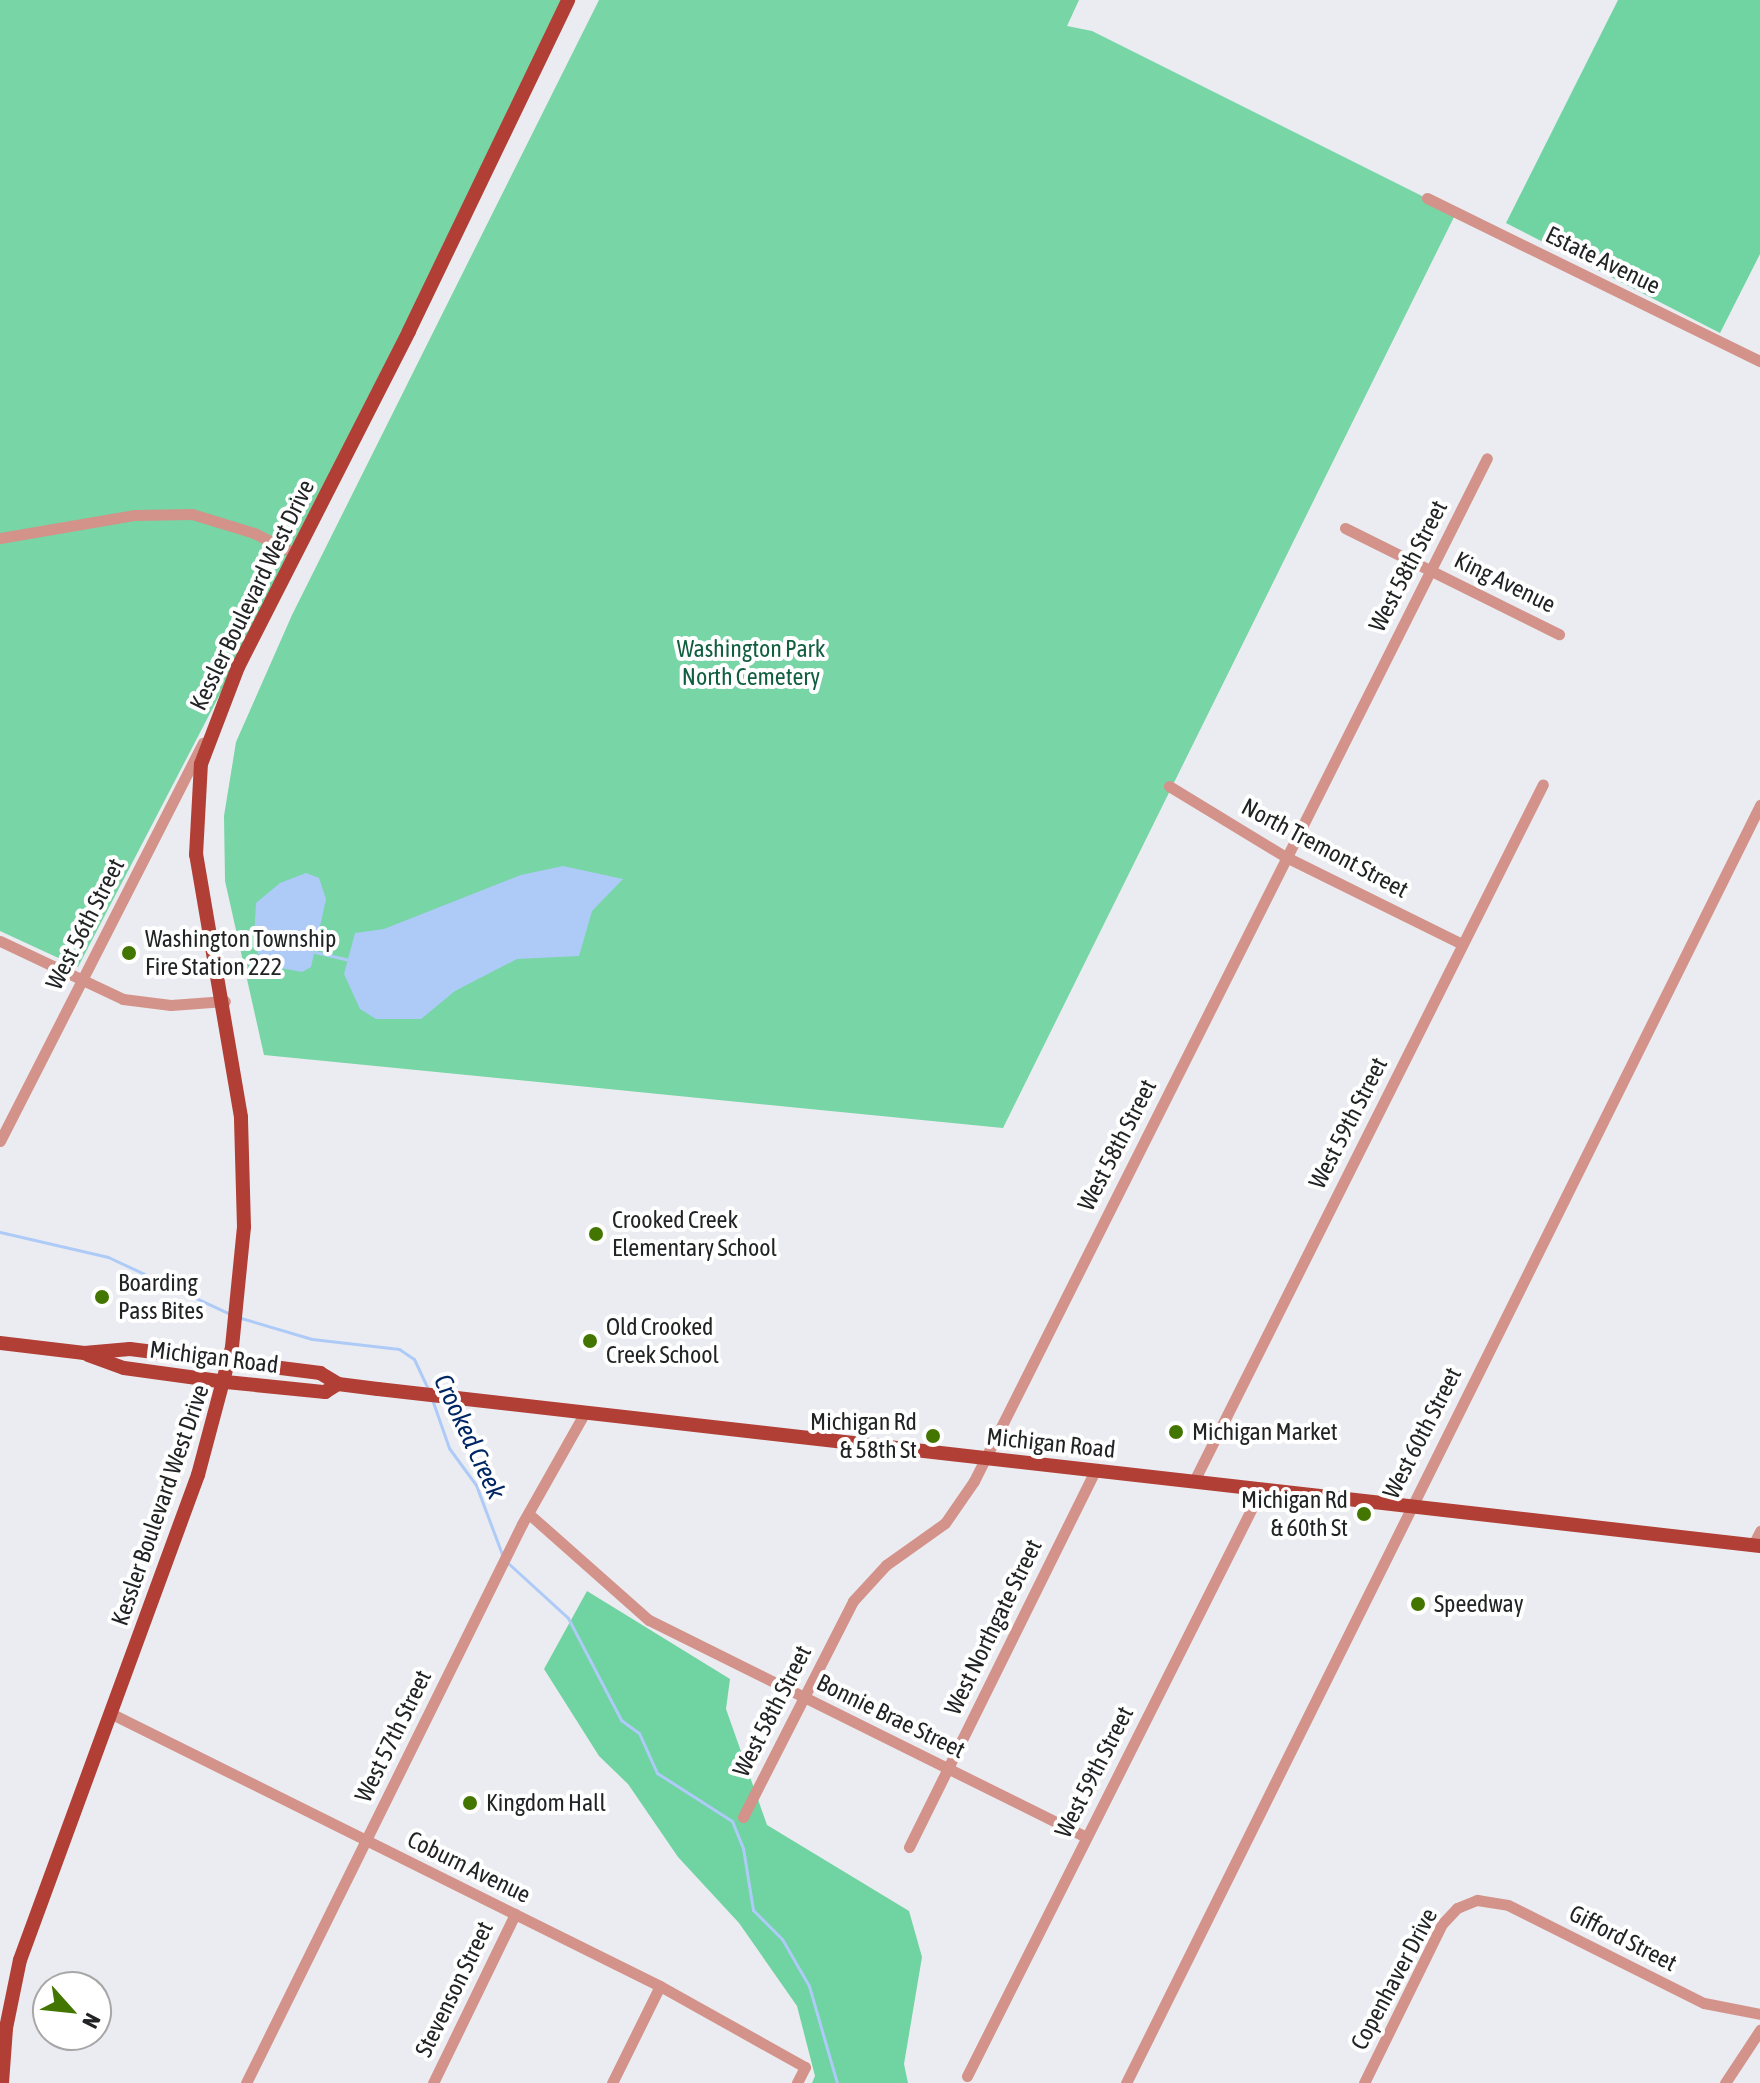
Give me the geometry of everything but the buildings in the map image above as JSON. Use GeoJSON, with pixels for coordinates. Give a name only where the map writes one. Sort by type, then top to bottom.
{"type":"FeatureCollection","features":[{"type":"Feature","properties":{"kind":"main road","name":"Kessler Boulevard West Drive"},"geometry":{"type":"LineString","coordinates":[[2,2083],[6,2028],[20,1960],[198,1475],[226,1382],[233,1339],[244,1169],[237,1073],[196,855],[197,800],[211,729],[294,553],[409,331],[568,0]]}},
{"type":"Feature","properties":{"kind":"main road","name":"Michigan Road"},"geometry":{"type":"LineString","coordinates":[[0,1343],[84,1353],[130,1349],[320,1373],[338,1384],[1756,1545]]}},
{"type":"Feature","properties":{"kind":"main road","name":"Michigan Road"},"geometry":{"type":"LineString","coordinates":[[84,1353],[124,1368],[226,1382],[325,1392],[338,1384]]}},
{"type":"Feature","properties":{"kind":"street","name":"Estate Avenue"},"geometry":{"type":"LineString","coordinates":[[1427,198],[1760,361]]}},
{"type":"Feature","properties":{"kind":"street","name":"West 58th Street"},"geometry":{"type":"LineString","coordinates":[[743,1817],[859,1592],[886,1565],[945,1523],[986,1458],[1487,458]]}},
{"type":"Feature","properties":{"kind":"street"},"geometry":{"type":"LineString","coordinates":[[0,538],[135,515],[192,514],[254,533],[294,553]]}},
{"type":"Feature","properties":{"kind":"street","name":"King Avenue"},"geometry":{"type":"LineString","coordinates":[[1345,528],[1559,634]]}},
{"type":"Feature","properties":{"kind":"street","name":"West 56th Street"},"geometry":{"type":"LineString","coordinates":[[0,1141],[211,729]]}},
{"type":"Feature","properties":{"kind":"street","name":"West 59th Street"},"geometry":{"type":"LineString","coordinates":[[1194,1481],[1543,784]]}},
{"type":"Feature","properties":{"kind":"street","name":"North Tremont Street"},"geometry":{"type":"LineString","coordinates":[[1169,786],[1286,857],[1462,944]]}},
{"type":"Feature","properties":{"kind":"street","name":"West 60th Street"},"geometry":{"type":"LineString","coordinates":[[1126,2083],[1760,805]]}},
{"type":"Feature","properties":{"kind":"street"},"geometry":{"type":"LineString","coordinates":[[0,941],[81,982],[153,1005],[225,1001]]}},
{"type":"Feature","properties":{"kind":"street","name":"West 57th Street"},"geometry":{"type":"LineString","coordinates":[[246,2083],[498,1572],[585,1412]]}},
{"type":"Feature","properties":{"kind":"street","name":"West Northgate Street"},"geometry":{"type":"LineString","coordinates":[[909,1847],[1095,1470]]}},
{"type":"Feature","properties":{"kind":"street","name":"West 59th Street"},"geometry":{"type":"LineString","coordinates":[[967,2076],[1262,1488]]}},
{"type":"Feature","properties":{"kind":"street","name":"Bonnie Brae Street"},"geometry":{"type":"LineString","coordinates":[[526,1519],[576,1551],[635,1611],[1086,1837]]}},
{"type":"Feature","properties":{"kind":"street"},"geometry":{"type":"LineString","coordinates":[[1756,1545],[1760,1531]]}},
{"type":"Feature","properties":{"kind":"street","name":"Coburn Avenue"},"geometry":{"type":"LineString","coordinates":[[110,1713],[660,1986],[805,2067],[797,2083]]}},
{"type":"Feature","properties":{"kind":"street","name":"Gifford Street"},"geometry":{"type":"LineString","coordinates":[[1469,1902],[1502,1902],[1704,2003],[1760,2014]]}},
{"type":"Feature","properties":{"kind":"street","name":"Copenhaver Drive"},"geometry":{"type":"LineString","coordinates":[[1367,2082],[1442,1924],[1469,1902]]}},
{"type":"Feature","properties":{"kind":"street","name":"Stevenson Street"},"geometry":{"type":"LineString","coordinates":[[433,2083],[515,1914]]}},
{"type":"Feature","properties":{"kind":"street"},"geometry":{"type":"LineString","coordinates":[[612,2083],[660,1986]]}},
{"type":"Feature","properties":{"kind":"street"},"geometry":{"type":"LineString","coordinates":[[1725,2083],[1760,2030]]}},
{"type":"Feature","properties":{"kind":"green space"},"geometry":{"type":"Polygon","coordinates":[[[0,0],[568,0],[409,331],[78,967],[0,931],[0,0]]]}},
{"type":"Feature","properties":{"kind":"green space","name":"Washington Park North Cemetery"},"geometry":{"type":"Polygon","coordinates":[[[599,0],[1079,0],[1067,26],[1092,31],[1456,213],[1003,1128],[264,1055],[225,881],[224,816],[236,742],[292,615],[599,0]]]}},
{"type":"Feature","properties":{"kind":"green space"},"geometry":{"type":"Polygon","coordinates":[[[1618,0],[1760,0],[1760,254],[1720,333],[1506,223],[1618,0]]]}},
{"type":"Feature","properties":{"kind":"green space"},"geometry":{"type":"Polygon","coordinates":[[[587,1591],[730,1679],[726,1709],[767,1825],[909,1911],[922,1957],[904,2064],[908,2083],[812,2083],[815,2076],[797,2006],[739,1923],[678,1857],[628,1784],[599,1756],[544,1669],[587,1591]]]}},
{"type":"Feature","properties":{"kind":"water"},"geometry":{"type":"Polygon","coordinates":[[[563,866],[623,879],[592,911],[579,956],[517,959],[455,991],[421,1019],[376,1019],[360,1009],[344,974],[355,933],[384,929],[521,875],[563,866]]]}},
{"type":"Feature","properties":{"kind":"water"},"geometry":{"type":"Polygon","coordinates":[[[306,873],[319,878],[326,899],[311,967],[302,972],[270,966],[258,954],[254,938],[256,903],[280,883],[306,873]]]}},
{"type":"Feature","properties":{"kind":"waterway"},"geometry":{"type":"LineString","coordinates":[[315,952],[346,959]]}},
{"type":"Feature","properties":{"kind":"waterway","name":"Crooked Creek"},"geometry":{"type":"LineString","coordinates":[[0,1232],[108,1257],[230,1314]]}},
{"type":"Feature","properties":{"kind":"waterway","name":"Crooked Creek"},"geometry":{"type":"LineString","coordinates":[[241,1318],[312,1339],[399,1349],[414,1359],[429,1391]]}},
{"type":"Feature","properties":{"kind":"waterway","name":"Crooked Creek"},"geometry":{"type":"LineString","coordinates":[[433,1402],[449,1448],[476,1485],[503,1557]]}},
{"type":"Feature","properties":{"kind":"waterway","name":"Crooked Creek"},"geometry":{"type":"LineString","coordinates":[[508,1563],[568,1618],[621,1720],[639,1733],[657,1773],[732,1821],[743,1848],[753,1910],[782,1939],[809,1986],[837,2083]]}},
{"type":"Feature","properties":{"kind":"place","name":"Washington Township Fire Station 222"},"geometry":{"type":"Point","coordinates":[129,953]}},
{"type":"Feature","properties":{"kind":"place","name":"Crooked Creek Elementary School"},"geometry":{"type":"Point","coordinates":[596,1234]}},
{"type":"Feature","properties":{"kind":"place","name":"Boarding Pass Bites"},"geometry":{"type":"Point","coordinates":[102,1297]}},
{"type":"Feature","properties":{"kind":"place","name":"Old Crooked Creek School"},"geometry":{"type":"Point","coordinates":[590,1341]}},
{"type":"Feature","properties":{"kind":"place","name":"Michigan Market"},"geometry":{"type":"Point","coordinates":[1176,1432]}},
{"type":"Feature","properties":{"kind":"place","name":"Michigan Rd & 58th St"},"geometry":{"type":"Point","coordinates":[933,1436]}},
{"type":"Feature","properties":{"kind":"place","name":"Michigan Rd & 60th St"},"geometry":{"type":"Point","coordinates":[1364,1514]}},
{"type":"Feature","properties":{"kind":"place","name":"Speedway"},"geometry":{"type":"Point","coordinates":[1418,1604]}},
{"type":"Feature","properties":{"kind":"place","name":"Kingdom Hall"},"geometry":{"type":"Point","coordinates":[470,1803]}}]}
